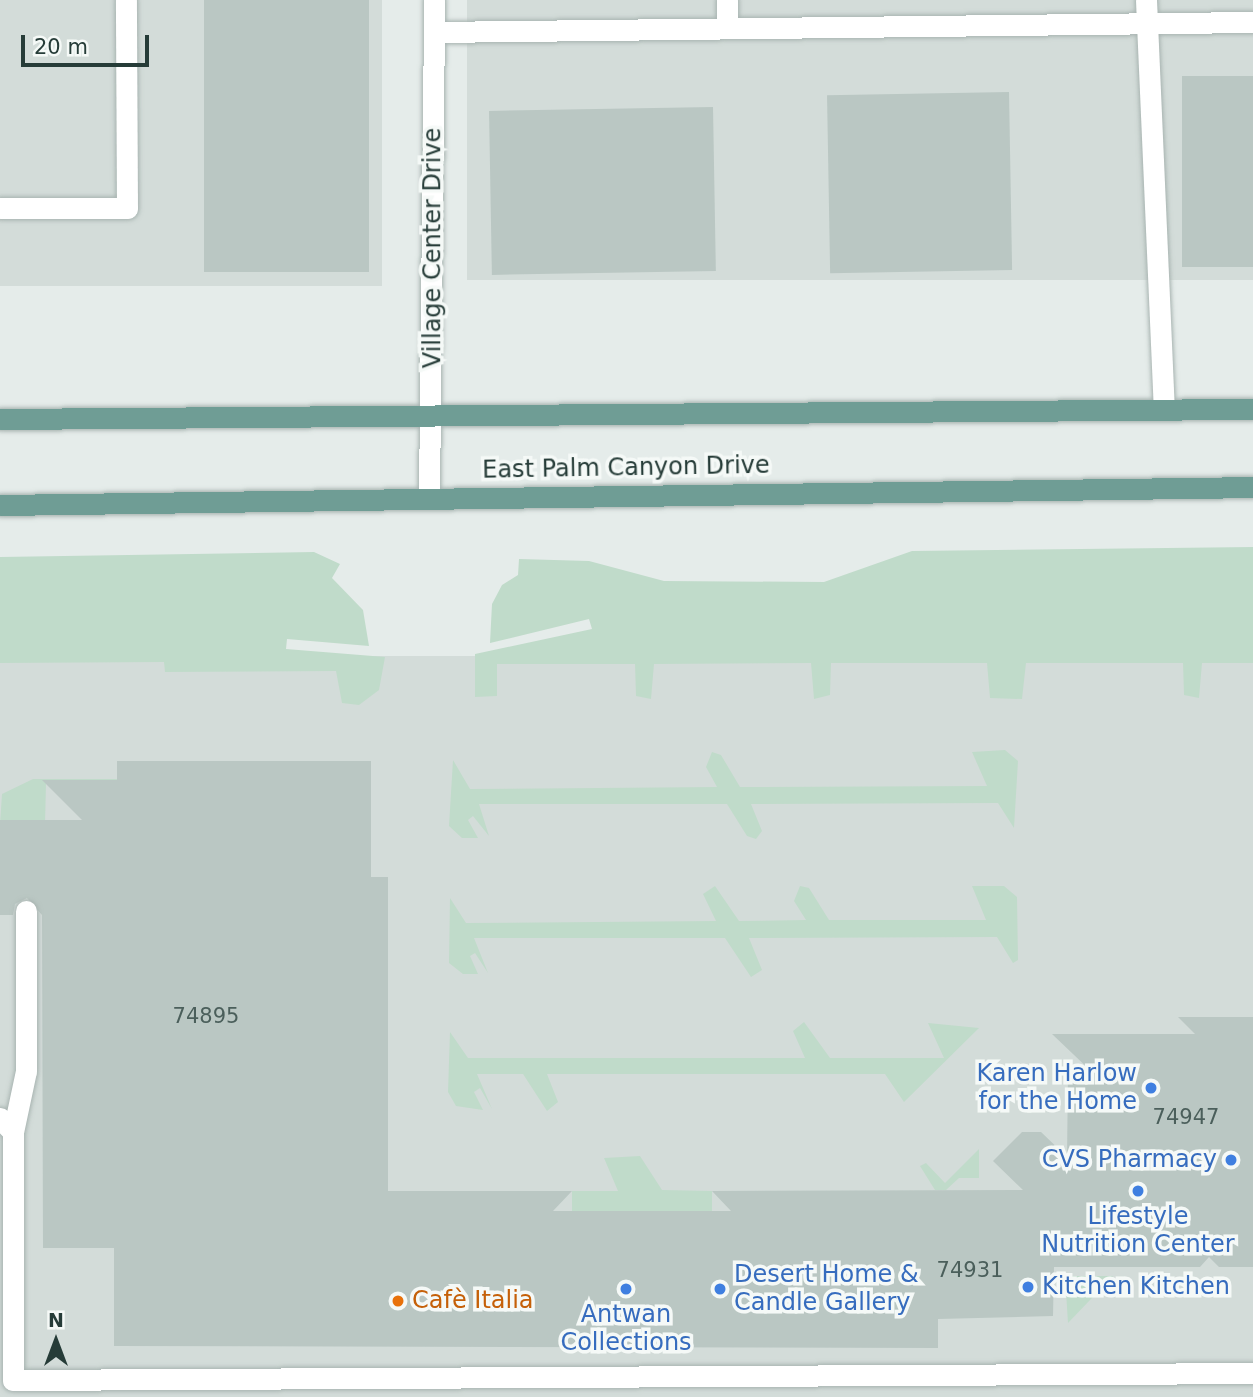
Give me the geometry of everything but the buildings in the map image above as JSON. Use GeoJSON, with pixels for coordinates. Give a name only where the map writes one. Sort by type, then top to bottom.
{"type":"FeatureCollection","features":[{"type":"Feature","properties":{"kind":"main road"},"geometry":{"type":"LineString","coordinates":[[0,419],[1253,409]]}},
{"type":"Feature","properties":{"kind":"main road","name":"East Palm Canyon Drive"},"geometry":{"type":"LineString","coordinates":[[0,505],[1253,487]]}},
{"type":"Feature","properties":{"kind":"street"},"geometry":{"type":"LineString","coordinates":[[0,208],[127,208],[126,0]]}},
{"type":"Feature","properties":{"kind":"street","name":"Village Center Drive"},"geometry":{"type":"LineString","coordinates":[[429,497],[433,0]]}},
{"type":"Feature","properties":{"kind":"street"},"geometry":{"type":"LineString","coordinates":[[727,0],[727,28]]}},
{"type":"Feature","properties":{"kind":"street"},"geometry":{"type":"LineString","coordinates":[[1146,0],[1164,410]]}},
{"type":"Feature","properties":{"kind":"street"},"geometry":{"type":"LineString","coordinates":[[434,32],[1253,22]]}},
{"type":"Feature","properties":{"kind":"street"},"geometry":{"type":"LineString","coordinates":[[26,911],[26,1071],[6,1125],[12,1380],[1253,1373]]}},
{"type":"Feature","properties":{"kind":"shaded area"},"geometry":{"type":"Polygon","coordinates":[[[0,0],[382,0],[382,286],[0,286],[0,0]]]}},
{"type":"Feature","properties":{"kind":"shaded area"},"geometry":{"type":"Polygon","coordinates":[[[467,0],[1253,0],[1253,280],[467,280],[467,0]]]}},
{"type":"Feature","properties":{"kind":"shaded area"},"geometry":{"type":"Polygon","coordinates":[[[0,656],[1253,656],[1253,1397],[0,1397],[0,656]]]}},
{"type":"Feature","properties":{"kind":"green space"},"geometry":{"type":"Polygon","coordinates":[[[1253,547],[1253,663],[1202,663],[1199,698],[1184,695],[1183,663],[1026,663],[1022,699],[990,698],[987,663],[831,663],[830,695],[814,699],[811,663],[654,664],[651,699],[636,696],[635,664],[497,664],[497,696],[475,697],[475,654],[592,629],[589,619],[490,643],[492,604],[502,585],[518,575],[519,559],[589,561],[664,581],[824,582],[912,551],[1253,547]]]}},
{"type":"Feature","properties":{"kind":"green space"},"geometry":{"type":"Polygon","coordinates":[[[314,552],[340,564],[332,578],[363,610],[369,646],[287,639],[286,649],[385,657],[379,690],[359,705],[342,703],[336,671],[165,672],[164,662],[0,663],[0,557],[314,552]]]}},
{"type":"Feature","properties":{"kind":"green space"},"geometry":{"type":"Polygon","coordinates":[[[1005,750],[1018,761],[1014,828],[998,803],[751,804],[762,831],[756,839],[747,836],[727,804],[479,804],[489,836],[473,816],[468,820],[478,838],[462,838],[449,826],[453,760],[470,789],[717,787],[706,767],[712,752],[721,755],[740,787],[987,786],[972,752],[1005,750]]]}},
{"type":"Feature","properties":{"kind":"green space"},"geometry":{"type":"Polygon","coordinates":[[[33,779],[359,779],[359,784],[46,784],[45,824],[0,824],[2,794],[33,779]]]}},
{"type":"Feature","properties":{"kind":"green space"},"geometry":{"type":"Polygon","coordinates":[[[715,886],[739,921],[806,920],[794,901],[800,886],[809,888],[829,920],[986,920],[972,886],[1004,886],[1017,897],[1018,960],[1013,963],[997,937],[749,938],[762,970],[751,977],[725,938],[474,938],[488,973],[475,953],[470,956],[478,974],[463,974],[449,963],[450,898],[466,923],[716,921],[703,894],[715,886]]]}},
{"type":"Feature","properties":{"kind":"green space"},"geometry":{"type":"Polygon","coordinates":[[[804,1022],[830,1058],[944,1058],[928,1023],[979,1028],[904,1102],[885,1074],[547,1074],[558,1102],[547,1111],[523,1074],[477,1074],[492,1109],[480,1088],[474,1092],[483,1110],[456,1106],[448,1092],[450,1032],[468,1058],[805,1058],[793,1031],[804,1022]]]}},
{"type":"Feature","properties":{"kind":"green space"},"geometry":{"type":"Polygon","coordinates":[[[979,1149],[979,1178],[959,1178],[946,1190],[935,1190],[920,1166],[926,1163],[945,1183],[979,1149]]]}},
{"type":"Feature","properties":{"kind":"green space"},"geometry":{"type":"Polygon","coordinates":[[[640,1156],[662,1190],[712,1191],[712,1211],[572,1211],[572,1191],[618,1191],[604,1158],[640,1156]]]}},
{"type":"Feature","properties":{"kind":"green space"},"geometry":{"type":"Polygon","coordinates":[[[1065,1276],[1113,1276],[1068,1323],[1065,1276]]]}},
{"type":"Feature","properties":{"kind":"place","name":"Karen Harlow for the Home"},"geometry":{"type":"Point","coordinates":[1151,1088]}},
{"type":"Feature","properties":{"kind":"place","name":"CVS Pharmacy"},"geometry":{"type":"Point","coordinates":[1231,1160]}},
{"type":"Feature","properties":{"kind":"place","name":"Lifestyle Nutrition Center"},"geometry":{"type":"Point","coordinates":[1138,1191]}},
{"type":"Feature","properties":{"kind":"place","name":"Kitchen Kitchen"},"geometry":{"type":"Point","coordinates":[1028,1287]}},
{"type":"Feature","properties":{"kind":"place","name":"Antwan Collections"},"geometry":{"type":"Point","coordinates":[626,1289]}},
{"type":"Feature","properties":{"kind":"place","name":"Desert Home & Candle Gallery"},"geometry":{"type":"Point","coordinates":[720,1289]}},
{"type":"Feature","properties":{"kind":"place","name":"Cafè Italia"},"geometry":{"type":"Point","coordinates":[398,1301]}}]}
